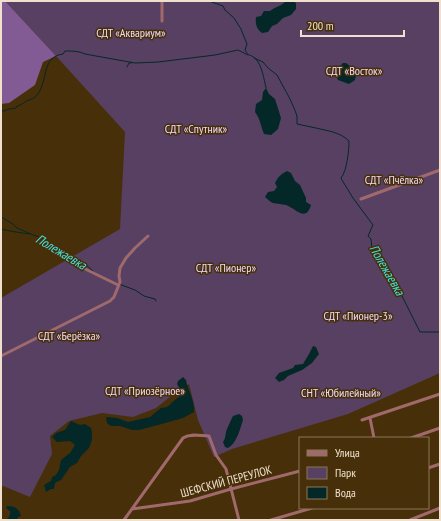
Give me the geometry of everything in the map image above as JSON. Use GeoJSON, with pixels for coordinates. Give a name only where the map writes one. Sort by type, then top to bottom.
{"type":"FeatureCollection","features":[{"type":"Feature","properties":{"kind":"street"},"geometry":{"type":"LineString","coordinates":[[162,1],[162,21]]}},
{"type":"Feature","properties":{"kind":"street"},"geometry":{"type":"LineString","coordinates":[[361,199],[440,170]]}},
{"type":"Feature","properties":{"kind":"street"},"geometry":{"type":"LineString","coordinates":[[1,356],[108,302],[114,297],[120,282],[120,268],[126,258],[148,236]]}},
{"type":"Feature","properties":{"kind":"street"},"geometry":{"type":"LineString","coordinates":[[77,266],[118,285]]}},
{"type":"Feature","properties":{"kind":"street"},"geometry":{"type":"LineString","coordinates":[[362,420],[440,394]]}},
{"type":"Feature","properties":{"kind":"street"},"geometry":{"type":"LineString","coordinates":[[370,418],[374,437]]}},
{"type":"Feature","properties":{"kind":"street"},"geometry":{"type":"LineString","coordinates":[[414,437],[440,428]]}},
{"type":"Feature","properties":{"kind":"street"},"geometry":{"type":"LineString","coordinates":[[124,520],[183,438],[186,436],[209,436],[216,455],[226,470],[239,520]]}},
{"type":"Feature","properties":{"kind":"street"},"geometry":{"type":"LineString","coordinates":[[429,468],[440,464]]}},
{"type":"Feature","properties":{"kind":"street","name":"ШЕФСКИЙ ПЕРЕУЛОК"},"geometry":{"type":"LineString","coordinates":[[132,509],[190,501],[299,471]]}},
{"type":"Feature","properties":{"kind":"street"},"geometry":{"type":"LineString","coordinates":[[410,520],[440,508]]}},
{"type":"Feature","properties":{"kind":"street"},"geometry":{"type":"LineString","coordinates":[[271,520],[309,509]]}},
{"type":"Feature","properties":{"kind":"green space"},"geometry":{"type":"Polygon","coordinates":[[[5,1],[440,1],[440,373],[348,414],[232,449],[214,457],[198,420],[189,384],[180,389],[156,408],[133,417],[102,413],[69,421],[50,436],[52,454],[30,497],[3,486],[1,487],[1,298],[120,229],[125,132],[5,1]]]}},
{"type":"Feature","properties":{"kind":"shaded area"},"geometry":{"type":"Polygon","coordinates":[[[1,1],[5,1],[56,56],[43,62],[35,85],[9,103],[1,104],[1,1]]]}},
{"type":"Feature","properties":{"kind":"water"},"geometry":{"type":"Polygon","coordinates":[[[286,1],[293,1],[296,3],[296,9],[291,15],[283,18],[277,24],[272,26],[268,32],[262,33],[257,26],[256,17],[261,16],[264,11],[270,11],[286,1]]]}},
{"type":"Feature","properties":{"kind":"water"},"geometry":{"type":"Polygon","coordinates":[[[343,63],[346,63],[354,69],[353,72],[356,75],[355,80],[349,84],[338,80],[336,76],[336,70],[343,63]]]}},
{"type":"Feature","properties":{"kind":"water"},"geometry":{"type":"Polygon","coordinates":[[[266,88],[269,94],[275,99],[281,118],[278,129],[271,135],[264,134],[255,112],[256,104],[262,100],[263,92],[266,88]]]}},
{"type":"Feature","properties":{"kind":"water"},"geometry":{"type":"Polygon","coordinates":[[[287,171],[291,173],[295,181],[300,185],[306,198],[306,202],[311,205],[306,213],[300,213],[286,205],[273,203],[265,197],[268,192],[274,191],[277,187],[275,183],[277,179],[287,171]]]}},
{"type":"Feature","properties":{"kind":"water"},"geometry":{"type":"Polygon","coordinates":[[[313,346],[316,347],[319,354],[312,363],[302,370],[288,376],[284,380],[279,382],[275,378],[279,373],[293,368],[295,365],[303,364],[313,346]]]}},
{"type":"Feature","properties":{"kind":"water"},"geometry":{"type":"Polygon","coordinates":[[[183,377],[186,380],[194,412],[183,418],[139,430],[132,430],[120,426],[111,426],[107,423],[107,417],[117,418],[128,422],[150,417],[161,408],[168,406],[181,396],[180,389],[177,384],[183,377]]]}},
{"type":"Feature","properties":{"kind":"water"},"geometry":{"type":"Polygon","coordinates":[[[239,414],[242,416],[243,420],[238,436],[231,446],[228,448],[225,447],[223,442],[226,431],[233,416],[239,414]]]}},
{"type":"Feature","properties":{"kind":"water"},"geometry":{"type":"Polygon","coordinates":[[[71,421],[80,425],[85,424],[91,428],[92,440],[89,448],[81,456],[77,463],[70,467],[61,480],[55,483],[54,489],[46,492],[44,485],[51,481],[52,477],[56,475],[59,470],[61,460],[70,453],[75,445],[70,441],[57,442],[52,437],[56,433],[65,430],[71,421]]]}},
{"type":"Feature","properties":{"kind":"water"},"geometry":{"type":"Polygon","coordinates":[[[7,506],[18,509],[21,516],[18,517],[17,520],[6,520],[10,513],[10,511],[6,508],[7,506]]]}},
{"type":"Feature","properties":{"kind":"waterway","name":"Полежаевка"},"geometry":{"type":"LineString","coordinates":[[209,1],[223,6],[225,10],[234,18],[241,29],[247,44],[245,50],[249,55],[255,58],[259,64],[266,88]]}},
{"type":"Feature","properties":{"kind":"waterway","name":"Полежаевка"},"geometry":{"type":"LineString","coordinates":[[1,111],[16,108],[17,106],[35,97],[40,91],[51,60],[56,56],[63,54],[65,51],[78,52],[135,63],[158,62],[215,55],[238,50],[248,55]]}},
{"type":"Feature","properties":{"kind":"waterway","name":"Полежаевка"},"geometry":{"type":"LineString","coordinates":[[254,58],[263,62],[277,75],[294,108],[297,116],[297,124],[334,132],[349,141],[346,166],[341,178],[353,198],[373,225],[368,236],[371,239],[372,249],[395,282],[420,332],[440,332]]}},
{"type":"Feature","properties":{"kind":"waterway","name":"Полежаевка"},"geometry":{"type":"LineString","coordinates":[[127,67],[129,63],[131,63]]}},
{"type":"Feature","properties":{"kind":"waterway","name":"Полежаевка"},"geometry":{"type":"LineString","coordinates":[[1,217],[17,228],[43,238],[93,271]]}},
{"type":"Feature","properties":{"kind":"waterway","name":"Полежаевка"},"geometry":{"type":"LineString","coordinates":[[1,229],[29,234]]}},
{"type":"Feature","properties":{"kind":"waterway","name":"Полежаевка"},"geometry":{"type":"LineString","coordinates":[[119,284],[135,290],[144,296],[155,299],[156,301]]}},
{"type":"Feature","properties":{"kind":"park label","name":"СДТ «Аквариум»"},"geometry":{"type":"Point","coordinates":[131,32]}},
{"type":"Feature","properties":{"kind":"park label","name":"СДТ «Восток»"},"geometry":{"type":"Point","coordinates":[354,70]}},
{"type":"Feature","properties":{"kind":"park label","name":"СДТ «Спутник»"},"geometry":{"type":"Point","coordinates":[196,128]}},
{"type":"Feature","properties":{"kind":"park label","name":"СДТ «Пчёлка»"},"geometry":{"type":"Point","coordinates":[394,179]}},
{"type":"Feature","properties":{"kind":"park label","name":"СДТ «Пионер»"},"geometry":{"type":"Point","coordinates":[226,267]}},
{"type":"Feature","properties":{"kind":"park label","name":"СДТ «Пионер-3»"},"geometry":{"type":"Point","coordinates":[358,315]}},
{"type":"Feature","properties":{"kind":"park label","name":"СДТ «Берёзка»"},"geometry":{"type":"Point","coordinates":[69,335]}},
{"type":"Feature","properties":{"kind":"park label","name":"СДТ «Приозёрное»"},"geometry":{"type":"Point","coordinates":[145,390]}},
{"type":"Feature","properties":{"kind":"park label","name":"СНТ «Юбилейный»"},"geometry":{"type":"Point","coordinates":[341,392]}}]}
